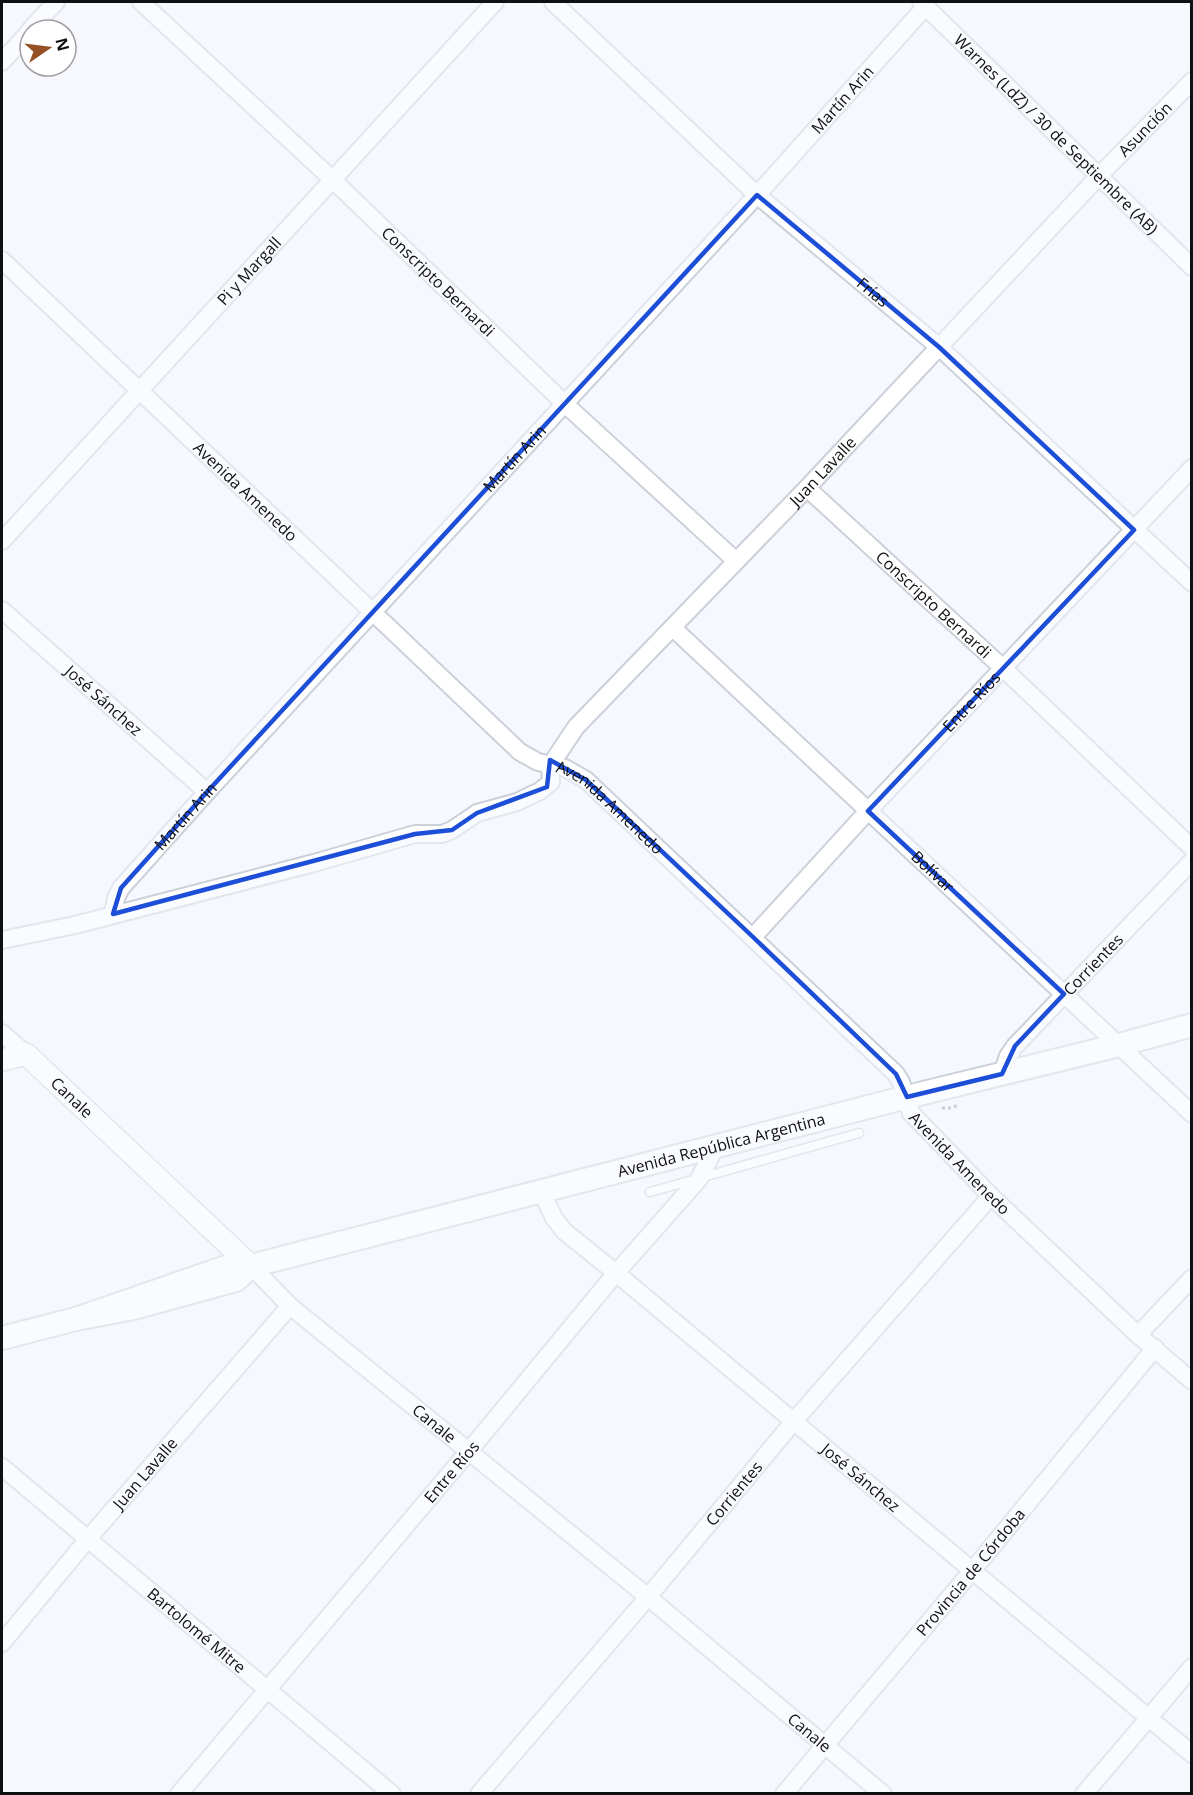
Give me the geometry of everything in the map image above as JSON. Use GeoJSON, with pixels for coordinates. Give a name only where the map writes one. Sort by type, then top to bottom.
{"type":"FeatureCollection","features":[{"type":"Feature","properties":{"kind":"main road","name":"Avenida República Argentina"},"geometry":{"type":"LineString","coordinates":[[2,1338],[76,1319],[232,1265],[251,1266],[1191,1025]]}},
{"type":"Feature","properties":{"kind":"street"},"geometry":{"type":"LineString","coordinates":[[41,18],[56,2]]}},
{"type":"Feature","properties":{"kind":"street","name":"Conscripto Bernardi"},"geometry":{"type":"LineString","coordinates":[[141,2],[333,180],[565,404],[736,561]]}},
{"type":"Feature","properties":{"kind":"street","name":"Pi y Margall"},"geometry":{"type":"LineString","coordinates":[[2,541],[495,2]]}},
{"type":"Feature","properties":{"kind":"street","name":"Frías"},"geometry":{"type":"LineString","coordinates":[[553,2],[757,195],[939,347],[1191,583]]}},
{"type":"Feature","properties":{"kind":"street","name":"Martín Arin"},"geometry":{"type":"LineString","coordinates":[[113,914],[116,898],[121,888],[757,195],[924,4]]}},
{"type":"Feature","properties":{"kind":"street","name":"Warnes (LdZ) / 30 de Septiembre (AB)"},"geometry":{"type":"LineString","coordinates":[[924,4],[1191,267]]}},
{"type":"Feature","properties":{"kind":"street"},"geometry":{"type":"LineString","coordinates":[[2,62],[18,44]]}},
{"type":"Feature","properties":{"kind":"street","name":"Asunción"},"geometry":{"type":"LineString","coordinates":[[1099,176],[1191,81]]}},
{"type":"Feature","properties":{"kind":"street","name":"Juan Lavalle"},"geometry":{"type":"LineString","coordinates":[[113,914],[314,863],[416,834],[442,834],[477,813],[517,802],[547,787],[551,782],[550,766],[576,728],[807,488],[1099,176]]}},
{"type":"Feature","properties":{"kind":"street","name":"Avenida Amenedo"},"geometry":{"type":"LineString","coordinates":[[2,260],[520,752],[550,766],[565,768],[586,780],[753,937],[896,1074],[902,1082],[911,1113],[991,1196],[1138,1335],[1191,1381]]}},
{"type":"Feature","properties":{"kind":"street","name":"Entre Ríos"},"geometry":{"type":"LineString","coordinates":[[753,937],[868,811],[1191,468]]}},
{"type":"Feature","properties":{"kind":"street","name":"Conscripto Bernardi"},"geometry":{"type":"LineString","coordinates":[[807,488],[1004,669],[1191,848]]}},
{"type":"Feature","properties":{"kind":"street","name":"José Sánchez"},"geometry":{"type":"LineString","coordinates":[[2,610],[207,792]]}},
{"type":"Feature","properties":{"kind":"street","name":"Bolívar"},"geometry":{"type":"LineString","coordinates":[[673,628],[1191,1114]]}},
{"type":"Feature","properties":{"kind":"street","name":"Corrientes"},"geometry":{"type":"LineString","coordinates":[[1002,1074],[1008,1056],[1015,1046],[1191,861]]}},
{"type":"Feature","properties":{"kind":"street"},"geometry":{"type":"LineString","coordinates":[[2,940],[75,925],[113,914]]}},
{"type":"Feature","properties":{"kind":"street","name":"Canale"},"geometry":{"type":"LineString","coordinates":[[2,1033],[251,1266],[290,1306],[648,1597],[883,1794]]}},
{"type":"Feature","properties":{"kind":"street"},"geometry":{"type":"LineString","coordinates":[[2,1060],[26,1054]]}},
{"type":"Feature","properties":{"kind":"street","name":"Entre Ríos"},"geometry":{"type":"LineString","coordinates":[[178,1794],[469,1451],[616,1273],[701,1177],[716,1146]]}},
{"type":"Feature","properties":{"kind":"street","name":"José Sánchez"},"geometry":{"type":"LineString","coordinates":[[541,1191],[554,1218],[564,1231],[1191,1754]]}},
{"type":"Feature","properties":{"kind":"street","name":"Corrientes"},"geometry":{"type":"LineString","coordinates":[[479,1794],[648,1597],[794,1421],[991,1196]]}},
{"type":"Feature","properties":{"kind":"street"},"geometry":{"type":"LineString","coordinates":[[1138,1335],[1191,1278]]}},
{"type":"Feature","properties":{"kind":"street","name":"Juan Lavalle"},"geometry":{"type":"LineString","coordinates":[[2,1643],[87,1540],[290,1306]]}},
{"type":"Feature","properties":{"kind":"street","name":"Provincia de Córdoba"},"geometry":{"type":"LineString","coordinates":[[784,1794],[1155,1348]]}},
{"type":"Feature","properties":{"kind":"street","name":"Bartolomé Mitre"},"geometry":{"type":"LineString","coordinates":[[2,1467],[393,1794]]}},
{"type":"Feature","properties":{"kind":"street"},"geometry":{"type":"LineString","coordinates":[[1084,1794],[1191,1667]]}},
{"type":"Feature","properties":{"kind":"lane"},"geometry":{"type":"LineString","coordinates":[[650,1192],[859,1133]]}},
{"type":"Feature","properties":{"kind":"highlighted area"},"geometry":{"type":"Polygon","coordinates":[[[757,195],[939,347],[1134,530],[868,811],[1064,994],[1015,1046],[1002,1074],[907,1097],[896,1074],[753,937],[586,780],[550,760],[547,787],[477,813],[452,830],[415,834],[113,914],[121,888],[757,195]]]}}]}
